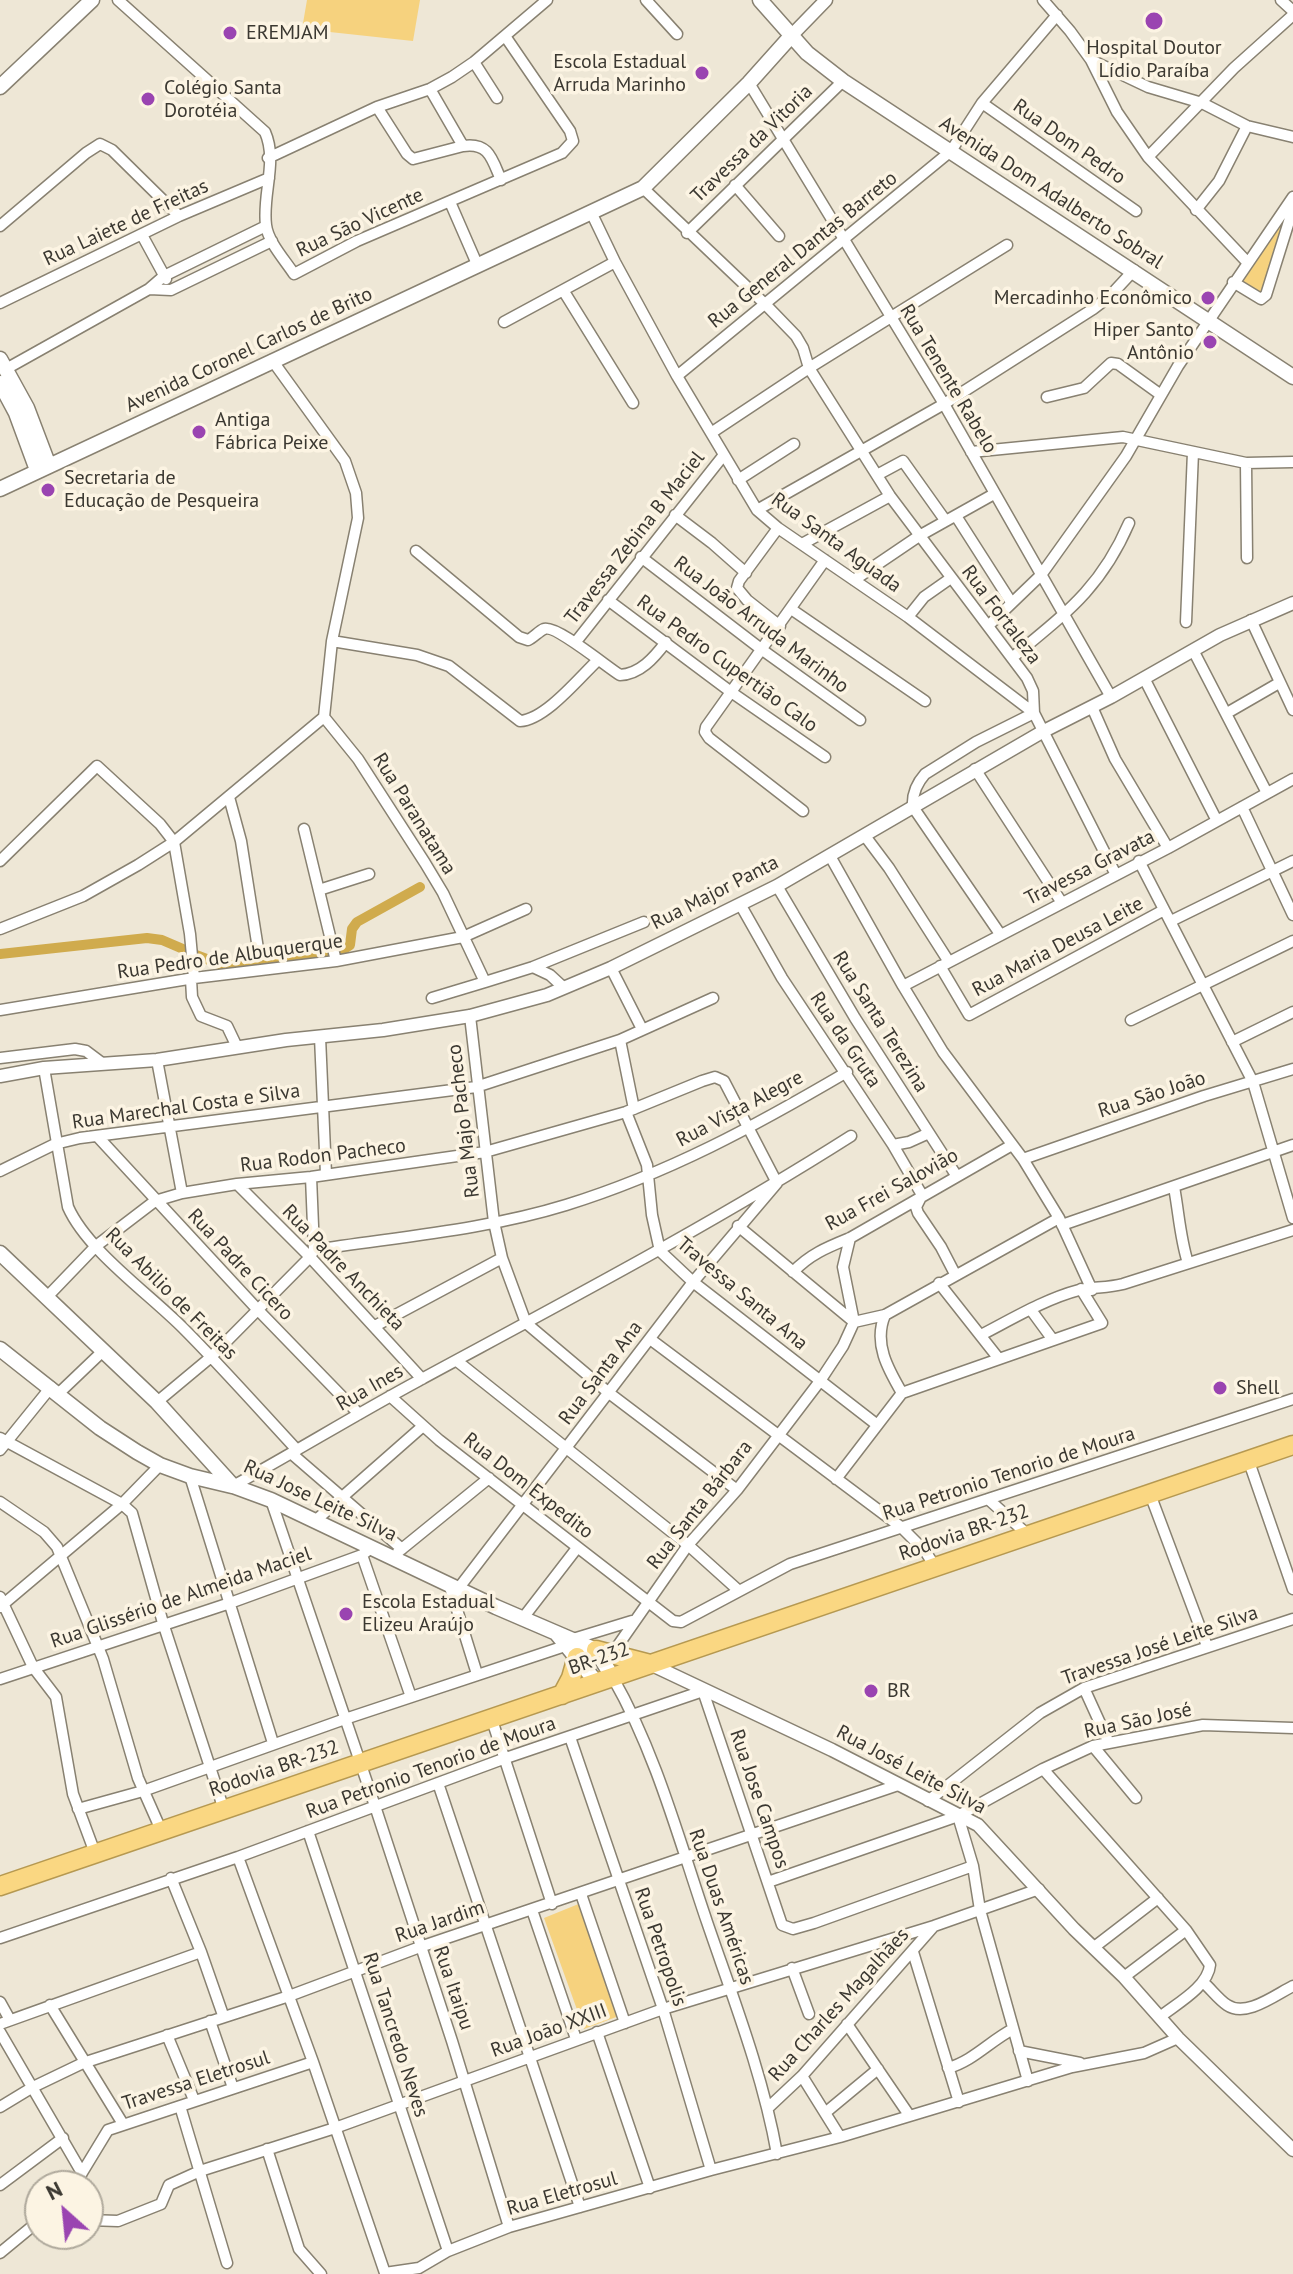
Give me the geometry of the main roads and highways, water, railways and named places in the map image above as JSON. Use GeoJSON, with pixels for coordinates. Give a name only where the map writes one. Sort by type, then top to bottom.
{"type":"FeatureCollection","features":[{"type":"Feature","properties":{"kind":"highway","name":"Rodovia BR-232"},"geometry":{"type":"LineString","coordinates":[[650,1664],[1293,1445]]}},
{"type":"Feature","properties":{"kind":"highway"},"geometry":{"type":"LineString","coordinates":[[562,1695],[571,1678],[569,1644]]}},
{"type":"Feature","properties":{"kind":"highway"},"geometry":{"type":"LineString","coordinates":[[604,1652],[650,1664]]}},
{"type":"Feature","properties":{"kind":"highway","name":"BR-232"},"geometry":{"type":"LineString","coordinates":[[562,1695],[650,1664]]}},
{"type":"Feature","properties":{"kind":"highway","name":"Rodovia BR-232"},"geometry":{"type":"LineString","coordinates":[[0,1886],[562,1695]]}},
{"type":"Feature","properties":{"kind":"main road"},"geometry":{"type":"LineString","coordinates":[[0,87],[92,0]]}},
{"type":"Feature","properties":{"kind":"main road","name":"Avenida Dom Adalberto Sobral"},"geometry":{"type":"LineString","coordinates":[[760,0],[807,53],[843,81],[1293,377]]}},
{"type":"Feature","properties":{"kind":"main road","name":"Avenida Coronel Carlos de Brito"},"geometry":{"type":"LineString","coordinates":[[0,489],[643,188],[749,83],[792,35]]}},
{"type":"Feature","properties":{"kind":"main road"},"geometry":{"type":"LineString","coordinates":[[3,372],[27,408],[43,468]]}},
{"type":"Feature","properties":{"kind":"main road","name":"Rua Jose Leite Silva"},"geometry":{"type":"LineString","coordinates":[[0,1253],[157,1402],[233,1486],[315,1521],[367,1552],[398,1553],[454,1586],[523,1618],[569,1644],[605,1680]]}},
{"type":"Feature","properties":{"kind":"main road"},"geometry":{"type":"LineString","coordinates":[[0,1349],[120,1442],[160,1465],[233,1486]]}},
{"type":"Feature","properties":{"kind":"main road","name":"Rua Jose Leite Silva"},"geometry":{"type":"LineString","coordinates":[[569,1644],[604,1652]]}},
{"type":"Feature","properties":{"kind":"main road"},"geometry":{"type":"LineString","coordinates":[[604,1652],[605,1680]]}},
{"type":"Feature","properties":{"kind":"waterway"},"geometry":{"type":"LineString","coordinates":[[196,955],[225,966],[344,949],[350,945],[352,929],[357,922],[420,887]]}},
{"type":"Feature","properties":{"kind":"waterway"},"geometry":{"type":"LineString","coordinates":[[0,954],[147,938],[162,940],[190,952]]}},
{"type":"Feature","properties":{"kind":"place","name":"Hospital Doutor Lídio Paraíba"},"geometry":{"type":"Point","coordinates":[1154,21]}},
{"type":"Feature","properties":{"kind":"place","name":"EREMJAM"},"geometry":{"type":"Point","coordinates":[230,33]}},
{"type":"Feature","properties":{"kind":"place","name":"Escola Estadual Arruda Marinho"},"geometry":{"type":"Point","coordinates":[702,73]}},
{"type":"Feature","properties":{"kind":"place","name":"Colégio Santa Dorotéia"},"geometry":{"type":"Point","coordinates":[148,99]}},
{"type":"Feature","properties":{"kind":"place","name":"Mercadinho Econômico"},"geometry":{"type":"Point","coordinates":[1208,298]}},
{"type":"Feature","properties":{"kind":"place","name":"Hiper Santo Antônio"},"geometry":{"type":"Point","coordinates":[1210,342]}},
{"type":"Feature","properties":{"kind":"place","name":"Antiga Fábrica Peixe"},"geometry":{"type":"Point","coordinates":[199,432]}},
{"type":"Feature","properties":{"kind":"place","name":"Secretaria de Educação de Pesqueira"},"geometry":{"type":"Point","coordinates":[48,490]}},
{"type":"Feature","properties":{"kind":"place","name":"Shell"},"geometry":{"type":"Point","coordinates":[1220,1388]}},
{"type":"Feature","properties":{"kind":"place","name":"Escola Estadual Elizeu Araújo"},"geometry":{"type":"Point","coordinates":[346,1614]}},
{"type":"Feature","properties":{"kind":"place","name":"BR"},"geometry":{"type":"Point","coordinates":[871,1691]}}]}
